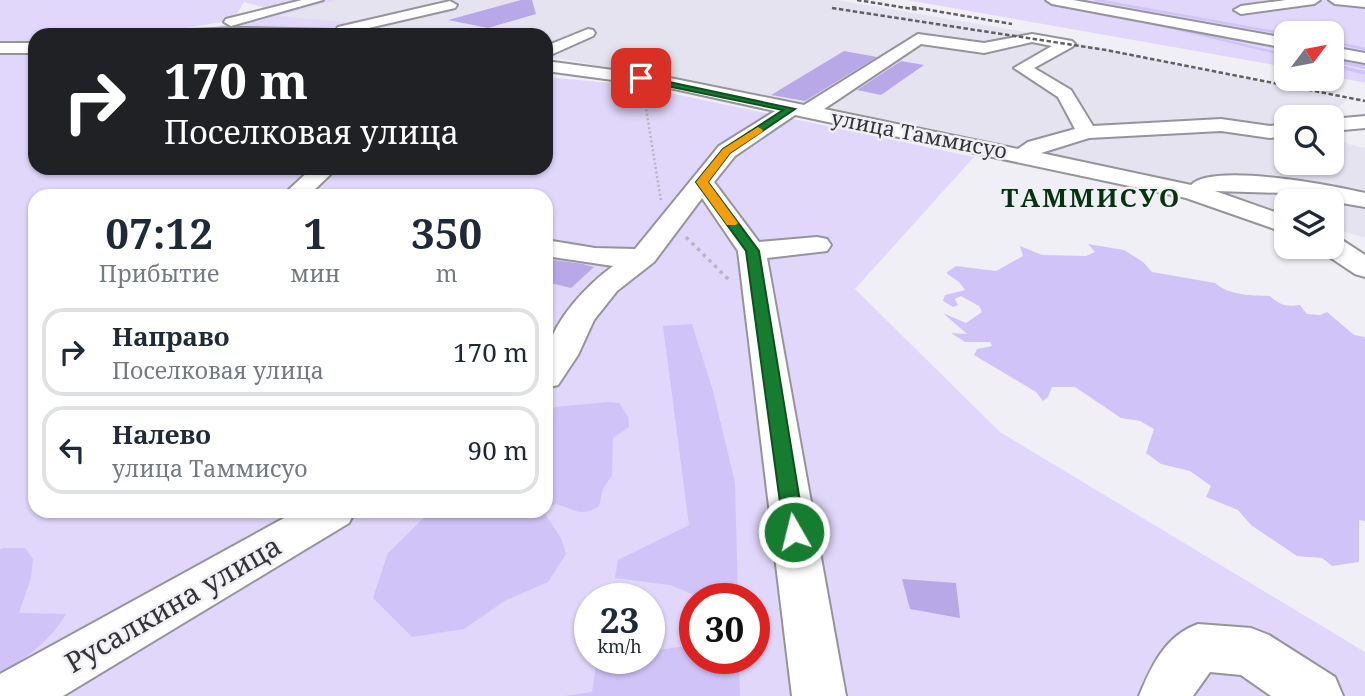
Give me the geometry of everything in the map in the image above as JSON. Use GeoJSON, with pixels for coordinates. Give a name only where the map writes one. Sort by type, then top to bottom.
{"type":"FeatureCollection","features":[{"type":"Feature","properties":{"kind":"street"},"geometry":{"type":"LineString","coordinates":[[197,28],[317,0]]}},
{"type":"Feature","properties":{"kind":"street"},"geometry":{"type":"LineString","coordinates":[[1052,0],[1274,41]]}},
{"type":"Feature","properties":{"kind":"street"},"geometry":{"type":"LineString","coordinates":[[1241,10],[1314,0]]}},
{"type":"Feature","properties":{"kind":"street"},"geometry":{"type":"LineString","coordinates":[[1335,0],[1365,3]]}},
{"type":"Feature","properties":{"kind":"street"},"geometry":{"type":"LineString","coordinates":[[1353,0],[1365,3]]}},
{"type":"Feature","properties":{"kind":"street"},"geometry":{"type":"LineString","coordinates":[[352,28],[450,5]]}},
{"type":"Feature","properties":{"kind":"street"},"geometry":{"type":"LineString","coordinates":[[553,49],[587,33]]}},
{"type":"Feature","properties":{"kind":"street"},"geometry":{"type":"LineString","coordinates":[[553,367],[579,318],[607,285],[643,256],[727,151],[918,39],[984,48],[1031,38],[1067,44],[1022,68],[1065,94],[1087,132]]}},
{"type":"Feature","properties":{"kind":"street"},"geometry":{"type":"LineString","coordinates":[[0,48],[28,48]]}},
{"type":"Feature","properties":{"kind":"street"},"geometry":{"type":"LineString","coordinates":[[1344,54],[1365,58]]}},
{"type":"Feature","properties":{"kind":"street","name":"улица Таммисуо"},"geometry":{"type":"LineString","coordinates":[[553,69],[665,82],[1022,156],[1192,192],[1238,205],[1274,220]]}},
{"type":"Feature","properties":{"kind":"street"},"geometry":{"type":"LineString","coordinates":[[1344,124],[1365,122]]}},
{"type":"Feature","properties":{"kind":"street"},"geometry":{"type":"LineString","coordinates":[[1022,156],[1036,147],[1087,132],[1221,125],[1274,132]]}},
{"type":"Feature","properties":{"kind":"street"},"geometry":{"type":"LineString","coordinates":[[302,189],[318,175]]}},
{"type":"Feature","properties":{"kind":"street"},"geometry":{"type":"LineString","coordinates":[[702,182],[752,251],[819,696]]}},
{"type":"Feature","properties":{"kind":"street"},"geometry":{"type":"LineString","coordinates":[[1192,192],[1205,185],[1228,183],[1305,188],[1365,200]]}},
{"type":"Feature","properties":{"kind":"street"},"geometry":{"type":"LineString","coordinates":[[752,251],[817,246]]}},
{"type":"Feature","properties":{"kind":"street"},"geometry":{"type":"LineString","coordinates":[[553,249],[592,257],[620,259],[643,256]]}},
{"type":"Feature","properties":{"kind":"street"},"geometry":{"type":"LineString","coordinates":[[1344,254],[1365,268]]}},
{"type":"Feature","properties":{"kind":"street","name":"Русалкина улица"},"geometry":{"type":"LineString","coordinates":[[13,696],[322,518]]}},
{"type":"Feature","properties":{"kind":"street"},"geometry":{"type":"LineString","coordinates":[[1166,696],[1176,673],[1198,647],[1251,652],[1316,696]]}},
{"type":"Feature","properties":{"kind":"shaded area"},"geometry":{"type":"Polygon","coordinates":[[[0,0],[309,0],[270,9],[244,2],[233,20],[187,28],[28,28],[28,45],[0,45],[0,0]]]}},
{"type":"Feature","properties":{"kind":"shaded area"},"geometry":{"type":"Polygon","coordinates":[[[322,0],[338,0],[279,16],[364,24],[344,28],[209,28],[242,22],[322,0]]]}},
{"type":"Feature","properties":{"kind":"shaded area"},"geometry":{"type":"Polygon","coordinates":[[[338,0],[837,0],[1025,32],[1274,84],[1274,91],[1305,91],[1348,100],[1341,105],[1274,105],[1274,175],[1344,175],[1344,143],[1365,148],[1365,238],[1344,232],[1344,189],[1274,189],[1274,210],[1216,192],[806,104],[553,57],[553,28],[373,28],[278,16],[338,0]]]}},
{"type":"Feature","properties":{"kind":"shaded area"},"geometry":{"type":"Polygon","coordinates":[[[907,0],[1045,0],[1274,43],[1274,65],[907,0]]]}},
{"type":"Feature","properties":{"kind":"shaded area"},"geometry":{"type":"Polygon","coordinates":[[[1069,0],[1365,0],[1365,54],[1344,50],[1344,21],[1274,21],[1274,38],[1069,0]]]}},
{"type":"Feature","properties":{"kind":"shaded area"},"geometry":{"type":"Polygon","coordinates":[[[28,51],[28,175],[553,175],[553,78],[632,85],[974,157],[855,289],[1000,432],[1365,652],[1365,696],[0,696],[0,52],[28,51]]]}},
{"type":"Feature","properties":{"kind":"shaded area"},"geometry":{"type":"Polygon","coordinates":[[[1344,56],[1365,60],[1365,83],[1344,79],[1344,56]]]}},
{"type":"Feature","properties":{"kind":"shaded area"},"geometry":{"type":"Polygon","coordinates":[[[1088,244],[1124,250],[1143,262],[1152,272],[1215,283],[1241,294],[1270,296],[1284,305],[1300,305],[1307,314],[1320,315],[1327,312],[1354,335],[1365,337],[1365,521],[1359,520],[1359,562],[1332,566],[1322,558],[1297,556],[1251,525],[1238,510],[1206,497],[1211,486],[1190,471],[1161,464],[1146,453],[1154,429],[1140,421],[1121,418],[1075,387],[1052,387],[1043,401],[1036,392],[974,355],[977,349],[992,346],[990,342],[965,342],[951,333],[967,334],[943,313],[966,323],[982,312],[979,306],[961,296],[955,299],[958,305],[953,307],[943,301],[945,295],[965,290],[946,273],[956,266],[996,271],[1023,256],[1020,246],[1042,255],[1086,256],[1095,252],[1088,244]]]}},
{"type":"Feature","properties":{"kind":"shaded area"},"geometry":{"type":"Polygon","coordinates":[[[692,324],[713,391],[735,483],[738,583],[679,583],[679,589],[665,583],[615,578],[618,560],[689,525],[663,326],[692,324]]]}},
{"type":"Feature","properties":{"kind":"shaded area"},"geometry":{"type":"Polygon","coordinates":[[[619,403],[628,417],[629,427],[613,438],[612,475],[603,489],[599,506],[593,510],[582,512],[553,505],[555,407],[619,403]]]}},
{"type":"Feature","properties":{"kind":"shaded area"},"geometry":{"type":"Polygon","coordinates":[[[424,518],[548,518],[561,538],[566,554],[548,582],[506,600],[464,629],[412,637],[373,598],[388,553],[424,518]]]}},
{"type":"Feature","properties":{"kind":"shaded area"},"geometry":{"type":"Polygon","coordinates":[[[25,548],[33,559],[31,578],[19,613],[66,614],[53,633],[37,648],[0,674],[0,549],[25,548]]]}},
{"type":"Feature","properties":{"kind":"shaded area"},"geometry":{"type":"Polygon","coordinates":[[[679,647],[679,674],[739,674],[740,696],[565,696],[592,692],[595,674],[665,674],[665,649],[679,647]]]}},
{"type":"Feature","properties":{"kind":"building"},"geometry":{"type":"Polygon","coordinates":[[[521,0],[532,0],[536,14],[488,28],[448,20],[521,0]]]}},
{"type":"Feature","properties":{"kind":"building"},"geometry":{"type":"Polygon","coordinates":[[[844,51],[877,57],[805,101],[771,95],[844,51]]]}},
{"type":"Feature","properties":{"kind":"building"},"geometry":{"type":"Polygon","coordinates":[[[901,61],[924,65],[881,95],[857,90],[901,61]]]}},
{"type":"Feature","properties":{"kind":"building"},"geometry":{"type":"Polygon","coordinates":[[[553,260],[594,267],[571,288],[553,284],[553,260]]]}},
{"type":"Feature","properties":{"kind":"building"},"geometry":{"type":"Polygon","coordinates":[[[902,579],[956,583],[960,618],[910,609],[902,579]]]}},
{"type":"Feature","properties":{"kind":"waterway"},"geometry":{"type":"LineString","coordinates":[[1096,0],[1274,32]]}},
{"type":"Feature","properties":{"kind":"waterway"},"geometry":{"type":"LineString","coordinates":[[1141,19],[1139,20],[1274,52]]}},
{"type":"Feature","properties":{"kind":"waterway"},"geometry":{"type":"LineString","coordinates":[[1344,45],[1365,49]]}},
{"type":"Feature","properties":{"kind":"waterway"},"geometry":{"type":"LineString","coordinates":[[1344,63],[1365,67]]}},
{"type":"Feature","properties":{"kind":"waterway"},"geometry":{"type":"LineString","coordinates":[[1344,68],[1365,73]]}},
{"type":"Feature","properties":{"kind":"railway"},"geometry":{"type":"LineString","coordinates":[[857,0],[919,10]]}},
{"type":"Feature","properties":{"kind":"railway"},"geometry":{"type":"LineString","coordinates":[[912,7],[1012,24]]}},
{"type":"Feature","properties":{"kind":"railway"},"geometry":{"type":"LineString","coordinates":[[832,8],[1106,50],[1365,101]]}},
{"type":"Feature","properties":{"kind":"slow traffic"},"geometry":{"type":"LineString","coordinates":[[732,223],[702,182],[727,151],[758,130]]}},
{"type":"Feature","properties":{"kind":"district","name":"ТАММИСУО"},"geometry":{"type":"Point","coordinates":[1091,198]}},
{"type":"Feature","properties":{"kind":"route"},"geometry":{"type":"LineString","coordinates":[[641,78],[791,109],[727,151],[702,182],[752,251],[794,532]]}}]}
